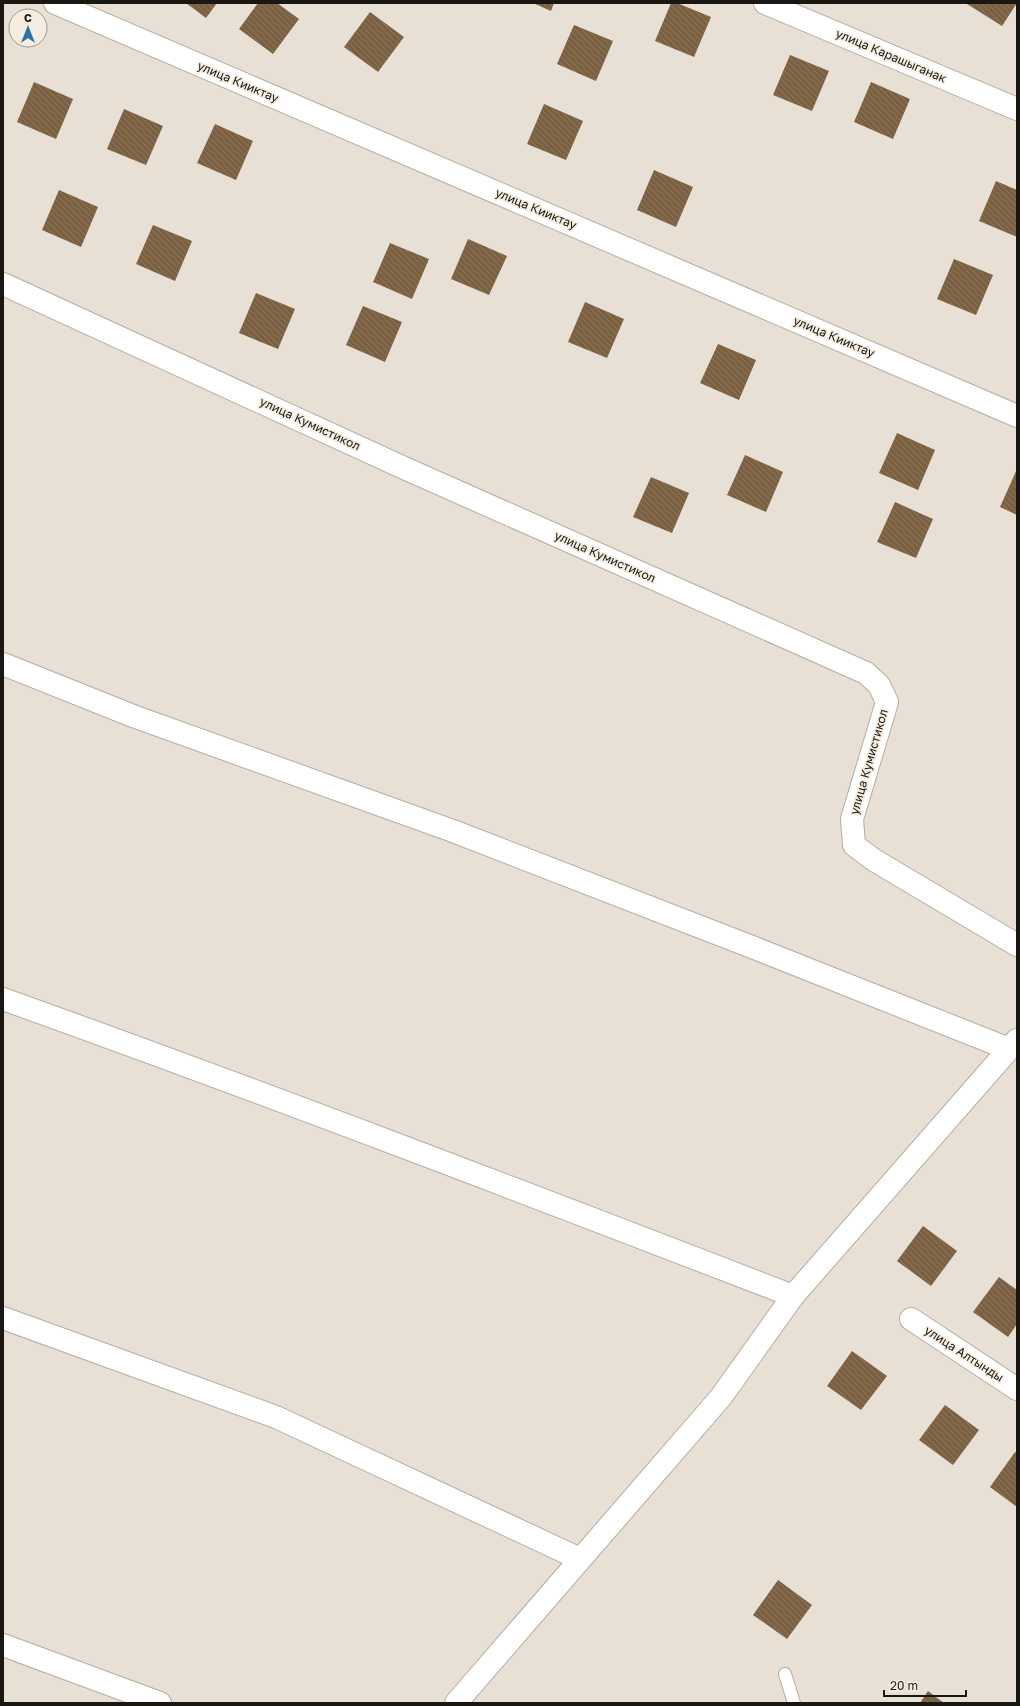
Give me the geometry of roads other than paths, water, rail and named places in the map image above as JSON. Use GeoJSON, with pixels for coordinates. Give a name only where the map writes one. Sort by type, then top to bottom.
{"type":"FeatureCollection","features":[{"type":"Feature","properties":{"kind":"street","name":"улица Кииктау"},"geometry":{"type":"LineString","coordinates":[[55,3],[1017,416]]}},
{"type":"Feature","properties":{"kind":"street","name":"улица Карашыганак"},"geometry":{"type":"LineString","coordinates":[[766,3],[1017,109]]}},
{"type":"Feature","properties":{"kind":"street","name":"улица Кумистикол"},"geometry":{"type":"LineString","coordinates":[[3,284],[402,467],[866,673],[879,686],[886,702],[852,819],[854,845],[874,860],[1017,945]]}},
{"type":"Feature","properties":{"kind":"street"},"geometry":{"type":"LineString","coordinates":[[3,664],[133,716],[461,834],[752,947],[1013,1045],[794,1296],[721,1397],[456,1703]]}},
{"type":"Feature","properties":{"kind":"street"},"geometry":{"type":"LineString","coordinates":[[3,999],[137,1047],[479,1175],[794,1296]]}},
{"type":"Feature","properties":{"kind":"street"},"geometry":{"type":"LineString","coordinates":[[3,1318],[276,1417],[580,1559]]}},
{"type":"Feature","properties":{"kind":"street","name":"улица Алтынды"},"geometry":{"type":"LineString","coordinates":[[911,1320],[1017,1389]]}},
{"type":"Feature","properties":{"kind":"street"},"geometry":{"type":"LineString","coordinates":[[3,1645],[160,1703]]}},
{"type":"Feature","properties":{"kind":"lane"},"geometry":{"type":"LineString","coordinates":[[785,1674],[794,1703]]}}]}
